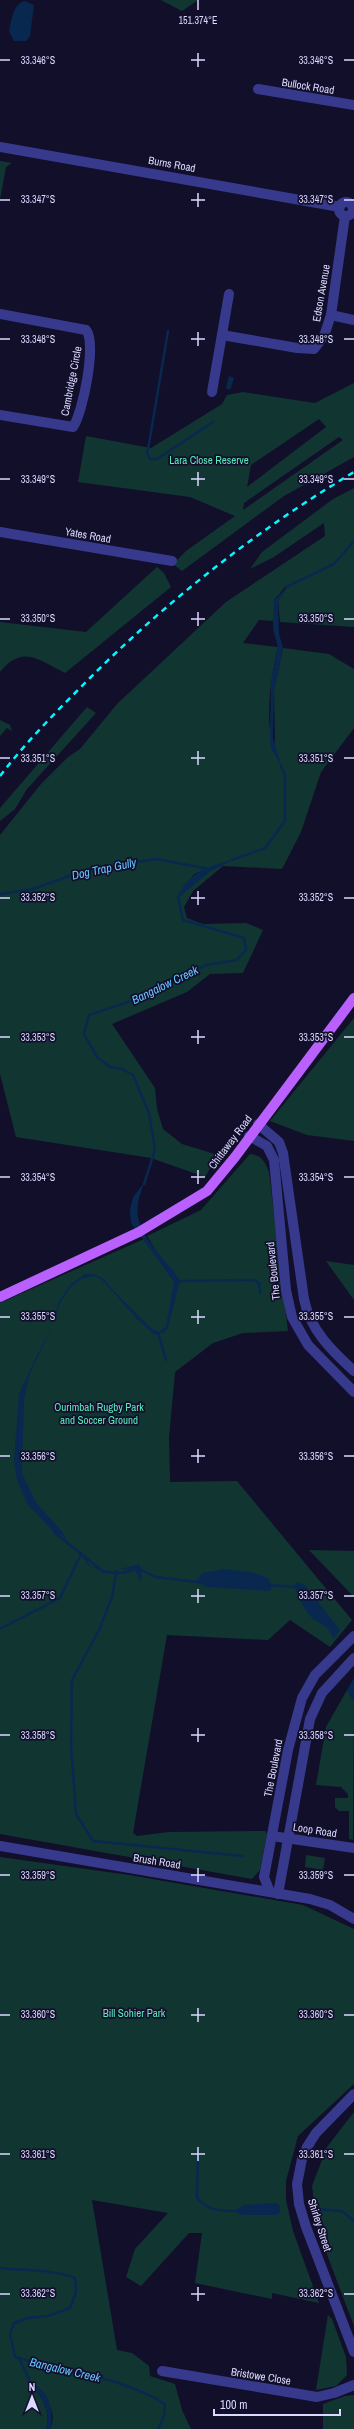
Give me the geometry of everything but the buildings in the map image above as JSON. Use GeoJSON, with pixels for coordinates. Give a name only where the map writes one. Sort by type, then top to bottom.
{"type":"FeatureCollection","features":[{"type":"Feature","properties":{"kind":"main road","name":"Chittaway Road"},"geometry":{"type":"LineString","coordinates":[[0,1297],[115,1243],[181,1209],[207,1191],[354,998]]}},
{"type":"Feature","properties":{"kind":"street","name":"Bullock Road"},"geometry":{"type":"LineString","coordinates":[[258,89],[354,105]]}},
{"type":"Feature","properties":{"kind":"street","name":"Burns Road"},"geometry":{"type":"LineString","coordinates":[[0,147],[340,207],[343,203],[348,202],[354,209],[351,215],[346,216]]}},
{"type":"Feature","properties":{"kind":"street"},"geometry":{"type":"LineString","coordinates":[[340,207],[340,213],[346,216]]}},
{"type":"Feature","properties":{"kind":"street","name":"Edson Avenue"},"geometry":{"type":"LineString","coordinates":[[222,335],[297,348],[314,348],[324,336],[331,315],[346,216]]}},
{"type":"Feature","properties":{"kind":"street"},"geometry":{"type":"LineString","coordinates":[[212,392],[229,294]]}},
{"type":"Feature","properties":{"kind":"street","name":"Cambridge Circle"},"geometry":{"type":"LineString","coordinates":[[0,314],[86,330],[90,334],[91,352],[82,402],[73,427],[0,415]]}},
{"type":"Feature","properties":{"kind":"street"},"geometry":{"type":"LineString","coordinates":[[331,315],[354,320]]}},
{"type":"Feature","properties":{"kind":"street","name":"Yates Road"},"geometry":{"type":"LineString","coordinates":[[0,532],[172,561]]}},
{"type":"Feature","properties":{"kind":"street"},"geometry":{"type":"LineString","coordinates":[[258,1124],[279,1142],[283,1153],[304,1299],[309,1318],[338,1356],[354,1372]]}},
{"type":"Feature","properties":{"kind":"street","name":"The Boulevard"},"geometry":{"type":"LineString","coordinates":[[249,1136],[267,1146],[274,1160],[286,1290],[292,1317],[308,1345],[354,1392]]}},
{"type":"Feature","properties":{"kind":"street","name":"The Boulevard"},"geometry":{"type":"LineString","coordinates":[[264,1877],[293,1730],[302,1698],[315,1675],[354,1636]]}},
{"type":"Feature","properties":{"kind":"street"},"geometry":{"type":"LineString","coordinates":[[274,1893],[287,1838],[310,1719],[322,1693],[354,1658]]}},
{"type":"Feature","properties":{"kind":"street","name":"Loop Road"},"geometry":{"type":"LineString","coordinates":[[272,1836],[354,1848]]}},
{"type":"Feature","properties":{"kind":"street","name":"Brush Road"},"geometry":{"type":"LineString","coordinates":[[0,1846],[310,1899],[330,1905],[353,1919]]}},
{"type":"Feature","properties":{"kind":"street"},"geometry":{"type":"LineString","coordinates":[[215,1883],[245,1885],[264,1877],[274,1893]]}},
{"type":"Feature","properties":{"kind":"street","name":"Shirley Street"},"geometry":{"type":"LineString","coordinates":[[354,2094],[316,2133],[307,2147],[300,2165],[297,2184],[299,2204],[306,2227],[354,2352]]}},
{"type":"Feature","properties":{"kind":"street","name":"Bristowe Close"},"geometry":{"type":"LineString","coordinates":[[162,2371],[317,2397],[328,2395],[354,2385]]}},
{"type":"Feature","properties":{"kind":"green space"},"geometry":{"type":"Polygon","coordinates":[[[161,0],[198,0],[182,11],[161,0]]]}},
{"type":"Feature","properties":{"kind":"green space"},"geometry":{"type":"Polygon","coordinates":[[[0,161],[12,163],[6,167],[0,200],[0,161]]]}},
{"type":"Feature","properties":{"kind":"green space","name":"Lara Close Reserve"},"geometry":{"type":"Polygon","coordinates":[[[354,383],[354,457],[284,496],[182,571],[173,564],[186,551],[235,516],[190,497],[78,482],[86,436],[151,448],[222,404],[227,395],[243,392],[315,403],[354,383]],[[319,419],[251,465],[247,487],[326,427],[319,419]],[[339,437],[244,503],[243,510],[343,440],[339,437]]]}},
{"type":"Feature","properties":{"kind":"green space"},"geometry":{"type":"Polygon","coordinates":[[[354,488],[354,627],[280,622],[278,601],[287,587],[285,587],[274,600],[274,621],[259,620],[243,643],[278,647],[271,684],[269,712],[271,736],[275,746],[274,690],[283,648],[329,654],[354,669],[354,728],[321,772],[301,832],[282,869],[223,866],[193,891],[184,907],[187,918],[203,924],[246,923],[263,930],[243,973],[210,974],[187,992],[112,1024],[155,1088],[157,1109],[163,1129],[182,1144],[218,1155],[205,1177],[151,1158],[16,1137],[0,1074],[0,835],[41,784],[68,757],[80,749],[117,704],[226,602],[325,536],[324,523],[274,557],[250,569],[262,552],[333,499],[354,488]],[[232,860],[194,874],[177,898],[210,871],[232,860]]]}},
{"type":"Feature","properties":{"kind":"green space"},"geometry":{"type":"Polygon","coordinates":[[[157,567],[164,573],[171,587],[65,673],[31,657],[16,659],[8,663],[0,672],[0,622],[86,632],[157,567]]]}},
{"type":"Feature","properties":{"kind":"green space"},"geometry":{"type":"Polygon","coordinates":[[[87,707],[96,713],[27,789],[15,809],[0,821],[0,808],[87,707]]]}},
{"type":"Feature","properties":{"kind":"green space"},"geometry":{"type":"Polygon","coordinates":[[[0,720],[10,725],[12,731],[7,728],[0,736],[0,720]]]}},
{"type":"Feature","properties":{"kind":"green space"},"geometry":{"type":"Polygon","coordinates":[[[354,1018],[354,1141],[307,1135],[270,1121],[354,1018]]]}},
{"type":"Feature","properties":{"kind":"green space","name":"Ourimbah Rugby Park and Soccer Ground"},"geometry":{"type":"Polygon","coordinates":[[[250,1154],[260,1157],[269,1172],[288,1331],[243,1333],[213,1343],[175,1372],[169,1438],[170,1482],[237,1481],[352,1620],[330,1647],[290,1620],[268,1640],[167,1635],[133,1833],[137,1836],[169,1832],[265,1831],[267,1834],[260,1870],[252,1879],[0,1834],[0,1303],[144,1239],[178,1287],[147,1236],[201,1210],[250,1154]]]}},
{"type":"Feature","properties":{"kind":"green space"},"geometry":{"type":"Polygon","coordinates":[[[326,1261],[354,1265],[354,1300],[326,1261]]]}},
{"type":"Feature","properties":{"kind":"green space"},"geometry":{"type":"Polygon","coordinates":[[[309,1550],[354,1551],[354,1597],[309,1550]]]}},
{"type":"Feature","properties":{"kind":"green space"},"geometry":{"type":"Polygon","coordinates":[[[347,1690],[354,1701],[353,1840],[349,1839],[349,1811],[339,1811],[335,1807],[335,1798],[348,1798],[348,1794],[341,1787],[316,1785],[326,1727],[347,1690]]]}},
{"type":"Feature","properties":{"kind":"green space"},"geometry":{"type":"Polygon","coordinates":[[[306,1855],[325,1858],[323,1870],[305,1867],[306,1855]]]}},
{"type":"Feature","properties":{"kind":"green space","name":"Bill Sohier Park"},"geometry":{"type":"Polygon","coordinates":[[[0,1857],[129,1875],[303,1905],[354,1929],[354,2084],[298,2136],[286,2181],[286,2200],[293,2231],[319,2303],[272,2293],[272,2299],[195,2283],[202,2233],[189,2233],[141,2286],[126,2277],[135,2249],[168,2213],[92,2200],[117,2350],[132,2353],[149,2366],[150,2376],[175,2384],[182,2410],[191,2429],[50,2429],[53,2415],[49,2403],[31,2383],[42,2399],[47,2410],[48,2416],[46,2429],[0,2429],[0,1857]]]}},
{"type":"Feature","properties":{"kind":"green space"},"geometry":{"type":"Polygon","coordinates":[[[354,2112],[354,2326],[317,2228],[312,2186],[327,2147],[354,2112]]]}},
{"type":"Feature","properties":{"kind":"green space"},"geometry":{"type":"Polygon","coordinates":[[[328,2315],[332,2319],[346,2357],[347,2375],[336,2386],[316,2390],[328,2315]]]}},
{"type":"Feature","properties":{"kind":"green space"},"geometry":{"type":"Polygon","coordinates":[[[354,2395],[354,2429],[323,2429],[323,2404],[345,2396],[354,2395]]]}},
{"type":"Feature","properties":{"kind":"water"},"geometry":{"type":"Polygon","coordinates":[[[24,1],[34,5],[30,36],[26,41],[14,41],[9,31],[12,18],[17,6],[24,1]]]}},
{"type":"Feature","properties":{"kind":"water"},"geometry":{"type":"Polygon","coordinates":[[[229,376],[234,378],[230,390],[226,388],[229,376]]]}},
{"type":"Feature","properties":{"kind":"water"},"geometry":{"type":"Polygon","coordinates":[[[288,586],[278,601],[279,634],[283,648],[274,690],[273,738],[282,768],[271,748],[271,681],[278,647],[273,629],[274,600],[288,586]]]}},
{"type":"Feature","properties":{"kind":"water"},"geometry":{"type":"Polygon","coordinates":[[[235,859],[210,871],[177,899],[181,890],[193,876],[208,867],[235,859]]]}},
{"type":"Feature","properties":{"kind":"water"},"geometry":{"type":"Polygon","coordinates":[[[145,1182],[138,1206],[140,1224],[150,1242],[180,1281],[168,1328],[163,1333],[154,1335],[136,1318],[102,1280],[94,1276],[81,1279],[71,1287],[60,1303],[52,1328],[58,1303],[70,1285],[85,1274],[95,1274],[104,1279],[151,1328],[159,1332],[166,1326],[174,1282],[131,1223],[130,1210],[133,1197],[145,1182]]]}},
{"type":"Feature","properties":{"kind":"water"},"geometry":{"type":"Polygon","coordinates":[[[52,1328],[30,1373],[24,1400],[22,1473],[37,1504],[62,1531],[69,1544],[81,1552],[90,1565],[103,1570],[113,1571],[119,1569],[117,1572],[104,1572],[88,1565],[81,1555],[68,1545],[63,1536],[56,1534],[28,1505],[17,1480],[14,1460],[19,1394],[36,1357],[52,1328]]]}},
{"type":"Feature","properties":{"kind":"water"},"geometry":{"type":"Polygon","coordinates":[[[139,1564],[142,1570],[141,1582],[134,1568],[121,1569],[139,1564]]]}},
{"type":"Feature","properties":{"kind":"water"},"geometry":{"type":"Polygon","coordinates":[[[225,1569],[255,1573],[268,1578],[272,1586],[270,1591],[207,1587],[196,1582],[202,1573],[225,1569]]]}},
{"type":"Feature","properties":{"kind":"water"},"geometry":{"type":"Polygon","coordinates":[[[297,1582],[305,1585],[340,1630],[334,1639],[326,1627],[310,1616],[305,1609],[294,1585],[297,1582]]]}},
{"type":"Feature","properties":{"kind":"water"},"geometry":{"type":"Polygon","coordinates":[[[354,1678],[354,1701],[347,1690],[354,1678]]]}},
{"type":"Feature","properties":{"kind":"water"},"geometry":{"type":"Polygon","coordinates":[[[276,2203],[280,2206],[280,2212],[277,2215],[241,2215],[235,2211],[243,2205],[276,2203]]]}},
{"type":"Feature","properties":{"kind":"water"},"geometry":{"type":"Polygon","coordinates":[[[30,2382],[42,2390],[47,2397],[52,2416],[50,2429],[46,2429],[47,2416],[44,2404],[30,2382]]]}},
{"type":"Feature","properties":{"kind":"waterway"},"geometry":{"type":"LineString","coordinates":[[168,331],[147,453],[150,459],[157,459],[213,422]]}},
{"type":"Feature","properties":{"kind":"waterway","name":"Bangalow Creek"},"geometry":{"type":"LineString","coordinates":[[286,587],[334,564],[354,541]]}},
{"type":"Feature","properties":{"kind":"waterway","name":"Bangalow Creek"},"geometry":{"type":"LineString","coordinates":[[232,860],[265,848],[285,821],[285,775],[281,766]]}},
{"type":"Feature","properties":{"kind":"waterway","name":"Dog Trap Gully"},"geometry":{"type":"LineString","coordinates":[[0,894],[33,889],[86,870],[156,859],[209,869]]}},
{"type":"Feature","properties":{"kind":"waterway","name":"Bangalow Creek"},"geometry":{"type":"LineString","coordinates":[[144,1184],[155,1150],[149,1113],[133,1075],[122,1069],[110,1067],[97,1057],[84,1034],[89,1015],[146,996],[206,965],[237,960],[246,950],[244,938],[183,920],[178,897]]}},
{"type":"Feature","properties":{"kind":"waterway"},"geometry":{"type":"LineString","coordinates":[[177,1281],[254,1280],[259,1283],[260,1293]]}},
{"type":"Feature","properties":{"kind":"waterway"},"geometry":{"type":"LineString","coordinates":[[158,1333],[166,1360]]}},
{"type":"Feature","properties":{"kind":"waterway"},"geometry":{"type":"LineString","coordinates":[[46,1520],[56,1534],[104,1572],[123,1573],[138,1568],[155,1577],[198,1582]]}},
{"type":"Feature","properties":{"kind":"waterway","name":"Bangalow Creek"},"geometry":{"type":"LineString","coordinates":[[0,1629],[60,1598],[81,1554]]}},
{"type":"Feature","properties":{"kind":"waterway"},"geometry":{"type":"LineString","coordinates":[[116,1573],[112,1597],[99,1630],[72,1680],[71,1744],[76,1814],[93,1841],[242,1856]]}},
{"type":"Feature","properties":{"kind":"waterway"},"geometry":{"type":"LineString","coordinates":[[270,1585],[296,1587]]}},
{"type":"Feature","properties":{"kind":"waterway"},"geometry":{"type":"LineString","coordinates":[[198,2150],[197,2198],[206,2206],[211,2208],[238,2211]]}},
{"type":"Feature","properties":{"kind":"waterway"},"geometry":{"type":"LineString","coordinates":[[317,2209],[342,2211],[354,2221]]}},
{"type":"Feature","properties":{"kind":"waterway","name":"Bangalow Creek"},"geometry":{"type":"LineString","coordinates":[[0,2268],[57,2273],[75,2278],[76,2292],[70,2308],[48,2316],[28,2318],[14,2323],[10,2334],[15,2357],[111,2381],[148,2395],[165,2404],[164,2416],[158,2429]]}},
{"type":"Feature","properties":{"kind":"waterway"},"geometry":{"type":"LineString","coordinates":[[19,2358],[31,2383]]}},
{"type":"Feature","properties":{"kind":"railway"},"geometry":{"type":"LineString","coordinates":[[0,776],[27,743],[65,703],[139,631],[243,546],[279,520],[354,472]]}}]}
